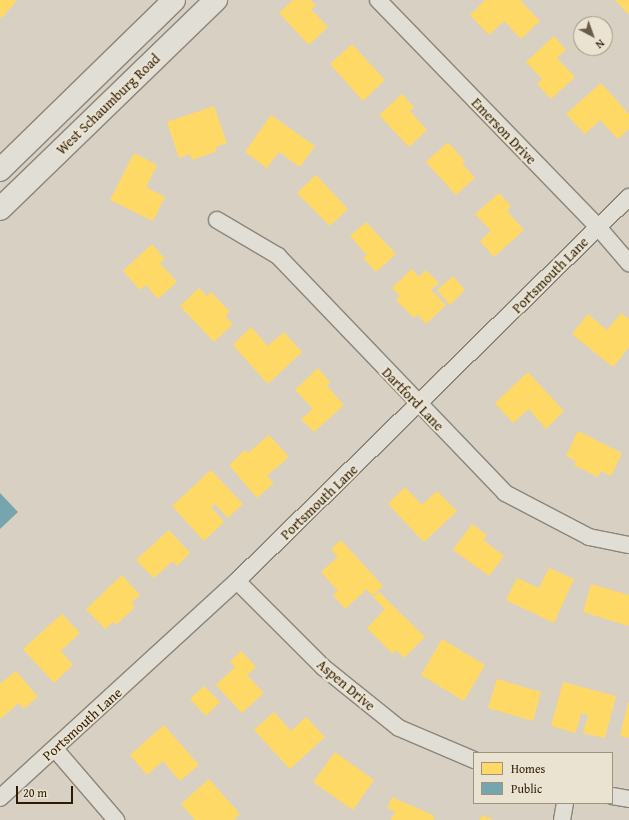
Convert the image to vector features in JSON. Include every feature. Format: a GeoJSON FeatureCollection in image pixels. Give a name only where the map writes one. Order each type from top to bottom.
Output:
{"type":"FeatureCollection","features":[{"type":"Feature","properties":{"kind":"main road","name":"West Schaumburg Road"},"geometry":{"type":"LineString","coordinates":[[0,170],[174,0]]}},
{"type":"Feature","properties":{"kind":"main road","name":"West Schaumburg Road"},"geometry":{"type":"LineString","coordinates":[[0,209],[216,0]]}},
{"type":"Feature","properties":{"kind":"street","name":"Emerson Drive"},"geometry":{"type":"LineString","coordinates":[[378,0],[598,227],[629,263]]}},
{"type":"Feature","properties":{"kind":"street","name":"Portsmouth Lane"},"geometry":{"type":"LineString","coordinates":[[0,798],[237,581],[629,197]]}},
{"type":"Feature","properties":{"kind":"street","name":"Dartford Lane"},"geometry":{"type":"LineString","coordinates":[[217,220],[278,256],[418,404],[505,493],[589,537],[629,545]]}},
{"type":"Feature","properties":{"kind":"street","name":"Aspen Drive"},"geometry":{"type":"LineString","coordinates":[[237,581],[323,667],[399,728],[473,760]]}},
{"type":"Feature","properties":{"kind":"street"},"geometry":{"type":"LineString","coordinates":[[55,749],[116,820]]}},
{"type":"Feature","properties":{"kind":"street"},"geometry":{"type":"LineString","coordinates":[[613,796],[629,799]]}},
{"type":"Feature","properties":{"kind":"street"},"geometry":{"type":"LineString","coordinates":[[562,820],[565,804]]}},
{"type":"Feature","properties":{"kind":"building: Homes"},"geometry":{"type":"Polygon","coordinates":[[[0,0],[17,0],[2,18],[0,16],[0,0]]]}},
{"type":"Feature","properties":{"kind":"building: Homes"},"geometry":{"type":"Polygon","coordinates":[[[293,0],[311,0],[316,5],[311,9],[328,27],[309,45],[279,13],[293,0]]]}},
{"type":"Feature","properties":{"kind":"building: Homes"},"geometry":{"type":"Polygon","coordinates":[[[485,0],[520,0],[540,21],[521,39],[504,21],[489,35],[470,15],[485,0]]]}},
{"type":"Feature","properties":{"kind":"building: Homes"},"geometry":{"type":"Polygon","coordinates":[[[615,0],[629,0],[629,15],[615,0]]]}},
{"type":"Feature","properties":{"kind":"building: Homes"},"geometry":{"type":"Polygon","coordinates":[[[554,36],[566,50],[557,58],[575,77],[551,99],[537,84],[542,79],[526,62],[554,36]]]}},
{"type":"Feature","properties":{"kind":"building: Homes"},"geometry":{"type":"Polygon","coordinates":[[[352,44],[385,80],[363,101],[330,64],[352,44]]]}},
{"type":"Feature","properties":{"kind":"building: Homes"},"geometry":{"type":"Polygon","coordinates":[[[601,83],[629,114],[629,129],[618,139],[600,120],[585,134],[566,114],[601,83]]]}},
{"type":"Feature","properties":{"kind":"building: Homes"},"geometry":{"type":"Polygon","coordinates":[[[402,94],[414,107],[410,111],[427,130],[409,147],[379,115],[402,94]]]}},
{"type":"Feature","properties":{"kind":"building: Homes"},"geometry":{"type":"Polygon","coordinates":[[[214,106],[227,143],[216,147],[217,151],[192,160],[190,154],[179,158],[167,122],[214,106]]]}},
{"type":"Feature","properties":{"kind":"building: Homes"},"geometry":{"type":"Polygon","coordinates":[[[271,115],[315,146],[300,167],[279,152],[267,168],[245,152],[271,115]]]}},
{"type":"Feature","properties":{"kind":"building: Homes"},"geometry":{"type":"Polygon","coordinates":[[[448,142],[465,161],[462,163],[475,178],[456,195],[426,162],[448,142]]]}},
{"type":"Feature","properties":{"kind":"building: Homes"},"geometry":{"type":"Polygon","coordinates":[[[134,153],[157,165],[146,187],[165,197],[153,221],[110,200],[134,153]]]}},
{"type":"Feature","properties":{"kind":"building: Homes"},"geometry":{"type":"Polygon","coordinates":[[[316,175],[348,209],[330,226],[297,193],[316,175]]]}},
{"type":"Feature","properties":{"kind":"building: Homes"},"geometry":{"type":"Polygon","coordinates":[[[499,193],[511,206],[507,211],[524,230],[494,257],[480,241],[491,231],[475,214],[499,193]]]}},
{"type":"Feature","properties":{"kind":"building: Homes"},"geometry":{"type":"Polygon","coordinates":[[[366,222],[396,254],[376,272],[363,258],[367,255],[350,236],[366,222]]]}},
{"type":"Feature","properties":{"kind":"building: Homes"},"geometry":{"type":"Polygon","coordinates":[[[152,244],[165,259],[160,263],[177,282],[158,299],[146,285],[140,290],[123,271],[152,244]]]}},
{"type":"Feature","properties":{"kind":"building: Homes"},"geometry":{"type":"Polygon","coordinates":[[[412,269],[419,277],[426,270],[439,283],[431,290],[446,305],[426,324],[418,315],[414,318],[396,300],[400,296],[392,288],[412,269]]]}},
{"type":"Feature","properties":{"kind":"building: Homes"},"geometry":{"type":"Polygon","coordinates":[[[453,276],[465,290],[450,305],[437,290],[453,276]]]}},
{"type":"Feature","properties":{"kind":"building: Homes"},"geometry":{"type":"Polygon","coordinates":[[[199,288],[207,296],[211,292],[230,312],[225,316],[233,324],[214,342],[180,306],[199,288]]]}},
{"type":"Feature","properties":{"kind":"building: Homes"},"geometry":{"type":"Polygon","coordinates":[[[621,313],[629,319],[629,347],[613,367],[572,334],[588,314],[607,330],[621,313]]]}},
{"type":"Feature","properties":{"kind":"building: Homes"},"geometry":{"type":"Polygon","coordinates":[[[251,327],[268,346],[284,332],[302,352],[268,384],[233,345],[251,327]]]}},
{"type":"Feature","properties":{"kind":"building: Homes"},"geometry":{"type":"Polygon","coordinates":[[[318,368],[330,382],[327,386],[344,405],[314,432],[301,419],[313,409],[295,390],[318,368]]]}},
{"type":"Feature","properties":{"kind":"building: Homes"},"geometry":{"type":"Polygon","coordinates":[[[528,372],[564,411],[546,429],[529,409],[513,423],[495,403],[528,372]]]}},
{"type":"Feature","properties":{"kind":"building: Homes"},"geometry":{"type":"Polygon","coordinates":[[[578,431],[622,453],[611,476],[601,471],[598,477],[574,465],[576,461],[566,456],[578,431]]]}},
{"type":"Feature","properties":{"kind":"building: Homes"},"geometry":{"type":"Polygon","coordinates":[[[269,435],[289,457],[267,476],[274,483],[257,498],[229,465],[245,450],[248,453],[269,435]]]}},
{"type":"Feature","properties":{"kind":"building: Homes"},"geometry":{"type":"Polygon","coordinates":[[[211,470],[243,504],[228,518],[215,504],[211,507],[224,522],[204,541],[172,506],[211,470]]]}},
{"type":"Feature","properties":{"kind":"building: Homes"},"geometry":{"type":"Polygon","coordinates":[[[405,487],[422,505],[437,491],[457,511],[424,542],[388,504],[405,487]]]}},
{"type":"Feature","properties":{"kind":"building: Homes"},"geometry":{"type":"Polygon","coordinates":[[[472,524],[487,535],[483,540],[504,556],[489,576],[453,550],[472,524]]]}},
{"type":"Feature","properties":{"kind":"building: Homes"},"geometry":{"type":"Polygon","coordinates":[[[169,530],[190,553],[177,566],[173,561],[154,578],[136,560],[169,530]]]}},
{"type":"Feature","properties":{"kind":"building: Homes"},"geometry":{"type":"Polygon","coordinates":[[[341,540],[383,586],[372,596],[367,589],[345,609],[333,595],[338,591],[321,572],[338,557],[331,549],[341,540]]]}},
{"type":"Feature","properties":{"kind":"building: Homes"},"geometry":{"type":"Polygon","coordinates":[[[549,568],[574,579],[554,623],[506,600],[517,578],[539,588],[549,568]]]}},
{"type":"Feature","properties":{"kind":"building: Homes"},"geometry":{"type":"Polygon","coordinates":[[[122,575],[140,595],[131,603],[135,607],[116,625],[113,622],[105,629],[86,609],[122,575]]]}},
{"type":"Feature","properties":{"kind":"building: Homes"},"geometry":{"type":"Polygon","coordinates":[[[591,584],[629,595],[629,626],[583,612],[591,584]]]}},
{"type":"Feature","properties":{"kind":"building: Homes"},"geometry":{"type":"Polygon","coordinates":[[[379,592],[425,637],[404,658],[396,650],[393,654],[367,628],[385,609],[373,597],[379,592]]]}},
{"type":"Feature","properties":{"kind":"building: Homes"},"geometry":{"type":"Polygon","coordinates":[[[62,614],[80,633],[61,651],[73,665],[54,683],[23,649],[62,614]]]}},
{"type":"Feature","properties":{"kind":"building: Homes"},"geometry":{"type":"Polygon","coordinates":[[[442,639],[485,665],[464,701],[421,675],[442,639]]]}},
{"type":"Feature","properties":{"kind":"building: Homes"},"geometry":{"type":"Polygon","coordinates":[[[241,651],[256,667],[247,675],[264,693],[242,713],[216,685],[235,667],[230,662],[241,651]]]}},
{"type":"Feature","properties":{"kind":"building: Homes"},"geometry":{"type":"Polygon","coordinates":[[[16,671],[38,697],[23,709],[19,703],[0,719],[0,684],[16,671]]]}},
{"type":"Feature","properties":{"kind":"building: Homes"},"geometry":{"type":"Polygon","coordinates":[[[497,679],[541,692],[533,721],[488,708],[497,679]]]}},
{"type":"Feature","properties":{"kind":"building: Homes"},"geometry":{"type":"Polygon","coordinates":[[[563,682],[616,696],[605,738],[583,733],[588,715],[581,713],[576,733],[551,726],[563,682]]]}},
{"type":"Feature","properties":{"kind":"building: Homes"},"geometry":{"type":"Polygon","coordinates":[[[204,686],[220,702],[206,716],[190,699],[204,686]]]}},
{"type":"Feature","properties":{"kind":"building: Homes"},"geometry":{"type":"Polygon","coordinates":[[[629,703],[629,738],[620,736],[629,703]]]}},
{"type":"Feature","properties":{"kind":"building: Homes"},"geometry":{"type":"Polygon","coordinates":[[[274,712],[291,731],[306,717],[325,737],[290,769],[254,730],[274,712]]]}},
{"type":"Feature","properties":{"kind":"building: Homes"},"geometry":{"type":"Polygon","coordinates":[[[164,725],[199,765],[180,781],[163,761],[147,775],[130,755],[164,725]]]}},
{"type":"Feature","properties":{"kind":"building: Homes"},"geometry":{"type":"Polygon","coordinates":[[[335,752],[374,780],[353,810],[313,782],[335,752]]]}},
{"type":"Feature","properties":{"kind":"building: Homes"},"geometry":{"type":"Polygon","coordinates":[[[209,779],[240,814],[234,820],[195,820],[181,804],[209,779]]]}},
{"type":"Feature","properties":{"kind":"building: Homes"},"geometry":{"type":"Polygon","coordinates":[[[392,797],[435,816],[433,820],[391,820],[395,811],[387,808],[392,797]]]}},
{"type":"Feature","properties":{"kind":"building: Homes"},"geometry":{"type":"Polygon","coordinates":[[[482,815],[494,820],[480,820],[482,815]]]}},
{"type":"Feature","properties":{"kind":"building: Public"},"geometry":{"type":"Polygon","coordinates":[[[0,493],[18,512],[0,529],[0,493]]]}}]}
